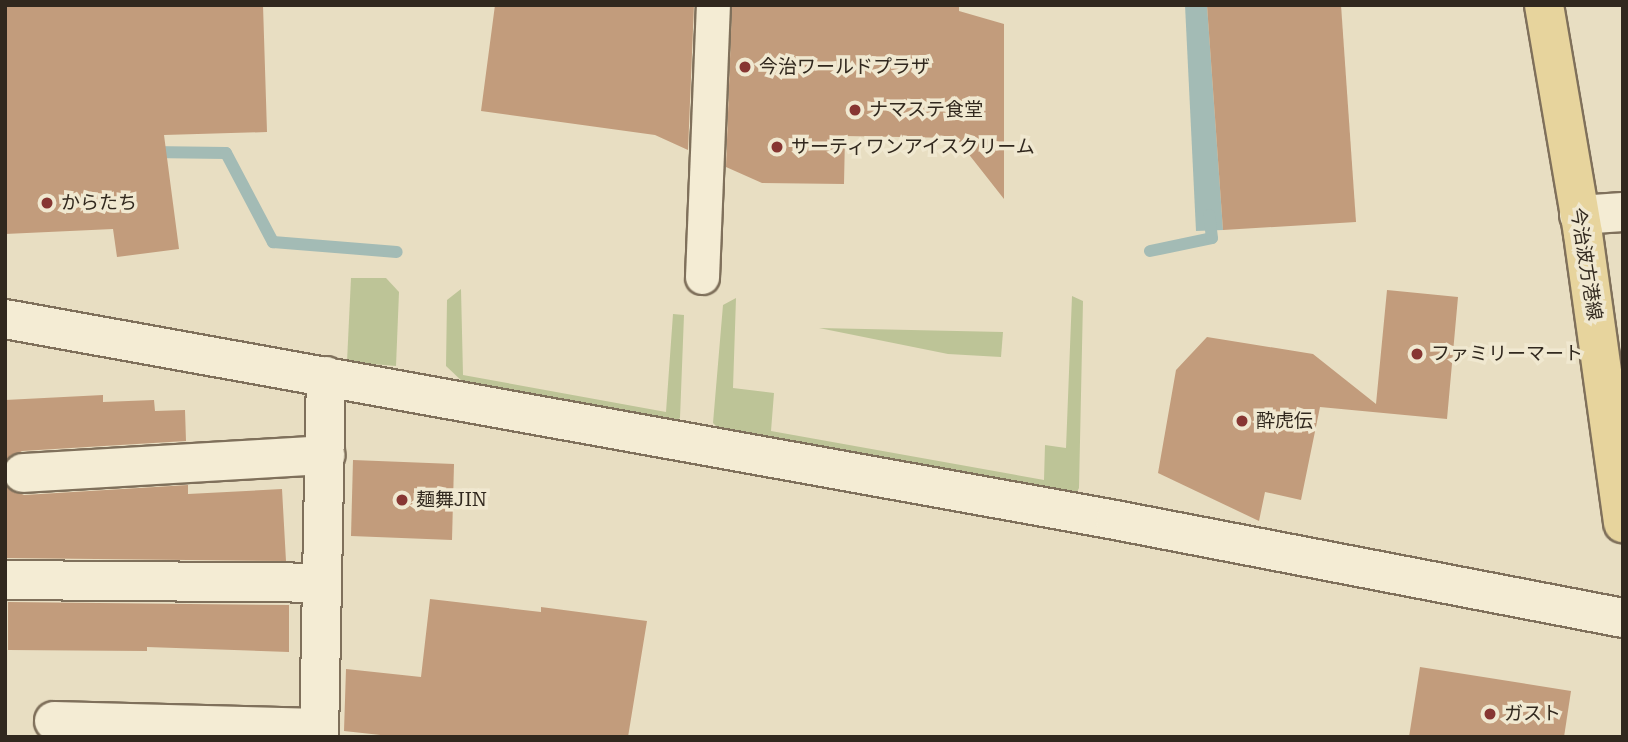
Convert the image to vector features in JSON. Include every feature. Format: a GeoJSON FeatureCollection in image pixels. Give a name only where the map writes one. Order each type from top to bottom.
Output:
{"type":"FeatureCollection","features":[{"type":"Feature","properties":{"kind":"main road","name":"今治波方港線"},"geometry":{"type":"LineString","coordinates":[[1544,5],[1579,215],[1623,523]]}},
{"type":"Feature","properties":{"kind":"street"},"geometry":{"type":"LineString","coordinates":[[702,276],[713,5]]}},
{"type":"Feature","properties":{"kind":"street"},"geometry":{"type":"LineString","coordinates":[[1579,215],[1623,212]]}},
{"type":"Feature","properties":{"kind":"street"},"geometry":{"type":"LineString","coordinates":[[5,319],[326,376],[1623,618]]}},
{"type":"Feature","properties":{"kind":"street"},"geometry":{"type":"LineString","coordinates":[[54,720],[319,732],[326,376]]}},
{"type":"Feature","properties":{"kind":"street"},"geometry":{"type":"LineString","coordinates":[[23,473],[324,455]]}},
{"type":"Feature","properties":{"kind":"street"},"geometry":{"type":"LineString","coordinates":[[5,580],[322,583]]}},
{"type":"Feature","properties":{"kind":"green space"},"geometry":{"type":"Polygon","coordinates":[[[351,278],[386,278],[399,292],[396,366],[347,362],[351,278]]]}},
{"type":"Feature","properties":{"kind":"green space"},"geometry":{"type":"Polygon","coordinates":[[[461,289],[463,375],[666,412],[673,314],[684,315],[680,418],[672,423],[464,383],[446,366],[447,300],[461,289]]]}},
{"type":"Feature","properties":{"kind":"green space"},"geometry":{"type":"Polygon","coordinates":[[[1072,296],[1083,301],[1079,488],[1073,500],[722,432],[713,423],[723,305],[736,298],[733,388],[774,393],[771,431],[1044,480],[1045,445],[1066,448],[1072,296]]]}},
{"type":"Feature","properties":{"kind":"green space"},"geometry":{"type":"Polygon","coordinates":[[[819,328],[1003,332],[1001,357],[948,354],[819,328]]]}},
{"type":"Feature","properties":{"kind":"water"},"geometry":{"type":"Polygon","coordinates":[[[1185,5],[1207,5],[1223,230],[1196,231],[1185,5]]]}},
{"type":"Feature","properties":{"kind":"building"},"geometry":{"type":"Polygon","coordinates":[[[5,5],[263,5],[267,132],[164,135],[179,249],[117,257],[113,229],[5,234],[5,5]]]}},
{"type":"Feature","properties":{"kind":"building"},"geometry":{"type":"Polygon","coordinates":[[[495,5],[694,5],[688,150],[655,135],[481,111],[495,5]]]}},
{"type":"Feature","properties":{"kind":"building"},"geometry":{"type":"Polygon","coordinates":[[[732,5],[959,5],[959,11],[1004,24],[1004,199],[956,138],[845,136],[844,184],[762,183],[726,167],[732,5]]]}},
{"type":"Feature","properties":{"kind":"building"},"geometry":{"type":"Polygon","coordinates":[[[1207,5],[1341,5],[1356,222],[1223,230],[1207,5]]]}},
{"type":"Feature","properties":{"kind":"building","name":"酔虎伝"},"geometry":{"type":"Polygon","coordinates":[[[1387,290],[1458,297],[1447,419],[1320,407],[1301,500],[1265,492],[1259,521],[1158,473],[1176,370],[1207,337],[1313,354],[1376,404],[1387,290]]]}},
{"type":"Feature","properties":{"kind":"building"},"geometry":{"type":"Polygon","coordinates":[[[103,395],[103,402],[154,400],[155,411],[185,410],[186,441],[22,451],[5,461],[5,400],[103,395]]]}},
{"type":"Feature","properties":{"kind":"building","name":"麺舞JIN"},"geometry":{"type":"Polygon","coordinates":[[[353,460],[454,464],[452,540],[351,536],[353,460]]]}},
{"type":"Feature","properties":{"kind":"building"},"geometry":{"type":"Polygon","coordinates":[[[188,485],[188,494],[282,489],[286,561],[5,558],[5,486],[24,495],[188,485]]]}},
{"type":"Feature","properties":{"kind":"building"},"geometry":{"type":"Polygon","coordinates":[[[430,599],[541,612],[541,607],[647,621],[628,737],[399,737],[344,731],[346,669],[421,677],[430,599]]]}},
{"type":"Feature","properties":{"kind":"building"},"geometry":{"type":"Polygon","coordinates":[[[8,602],[289,605],[289,652],[147,647],[147,651],[8,650],[8,602]]]}},
{"type":"Feature","properties":{"kind":"building","name":"ガスト"},"geometry":{"type":"Polygon","coordinates":[[[1420,667],[1571,691],[1564,737],[1409,737],[1420,667]]]}},
{"type":"Feature","properties":{"kind":"waterway"},"geometry":{"type":"LineString","coordinates":[[150,152],[226,153],[273,242],[397,252]]}},
{"type":"Feature","properties":{"kind":"waterway"},"geometry":{"type":"LineString","coordinates":[[1150,251],[1212,238],[1209,215]]}},
{"type":"Feature","properties":{"kind":"place","name":"今治ワールドプラザ"},"geometry":{"type":"Point","coordinates":[745,67]}},
{"type":"Feature","properties":{"kind":"place","name":"ナマステ食堂"},"geometry":{"type":"Point","coordinates":[855,110]}},
{"type":"Feature","properties":{"kind":"place","name":"サーティワンアイスクリーム"},"geometry":{"type":"Point","coordinates":[777,147]}},
{"type":"Feature","properties":{"kind":"place","name":"からたち"},"geometry":{"type":"Point","coordinates":[47,203]}},
{"type":"Feature","properties":{"kind":"place","name":"ファミリーマート"},"geometry":{"type":"Point","coordinates":[1417,354]}},
{"type":"Feature","properties":{"kind":"place","name":"酔虎伝"},"geometry":{"type":"Point","coordinates":[1242,421]}},
{"type":"Feature","properties":{"kind":"place","name":"麺舞JIN"},"geometry":{"type":"Point","coordinates":[402,500]}},
{"type":"Feature","properties":{"kind":"place","name":"ガスト"},"geometry":{"type":"Point","coordinates":[1490,714]}}]}
